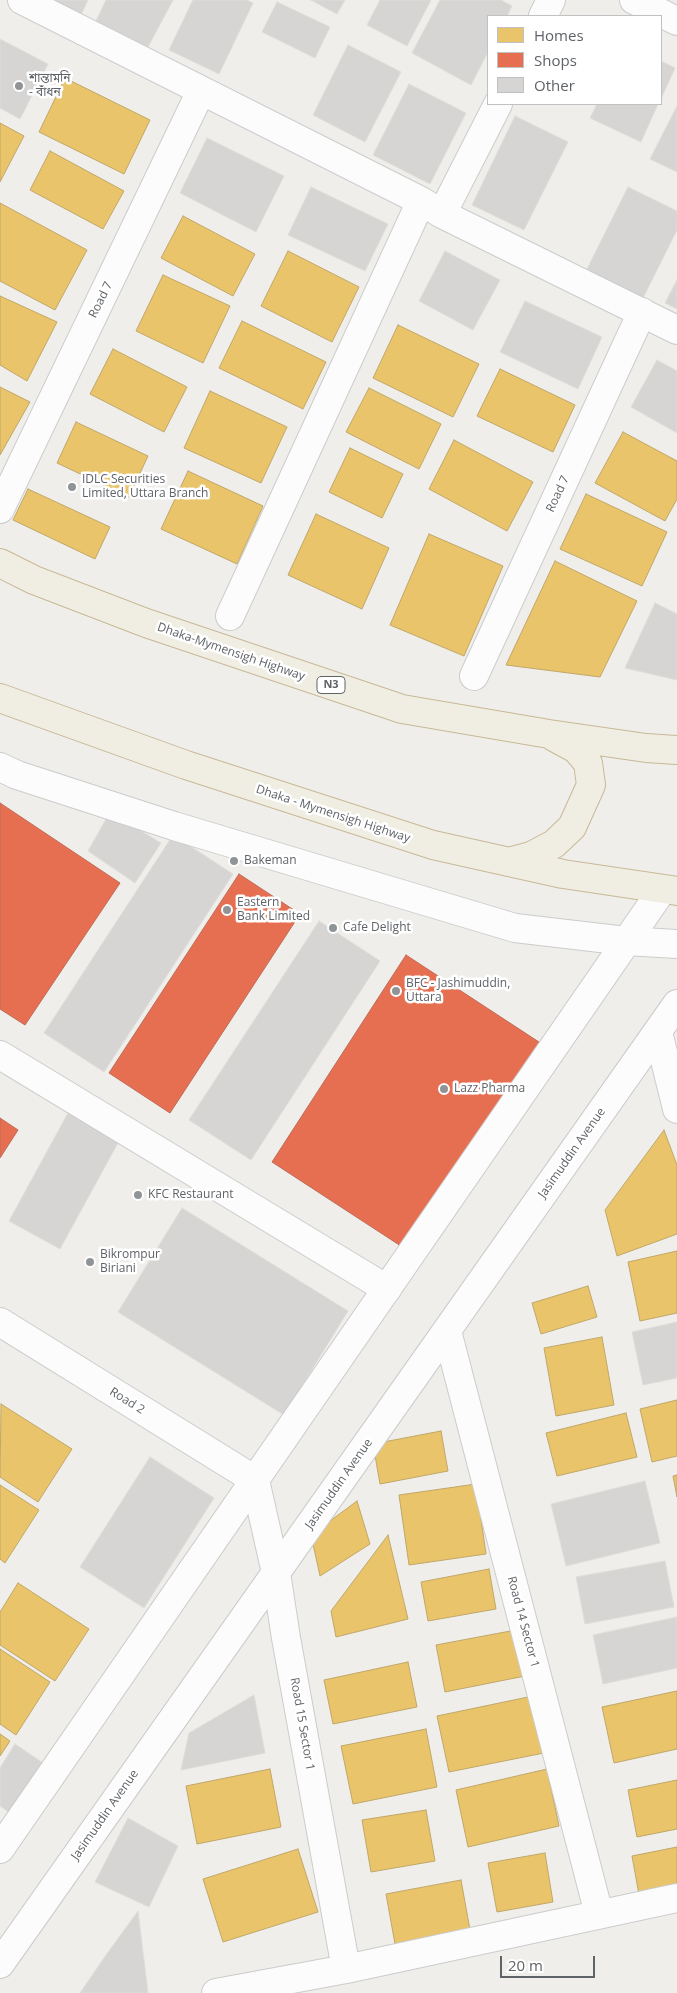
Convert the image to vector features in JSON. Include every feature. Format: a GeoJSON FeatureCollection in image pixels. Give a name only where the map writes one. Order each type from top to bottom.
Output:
{"type":"FeatureCollection","features":[{"type":"Feature","properties":{"kind":"highway","name":"Dhaka-Mymensigh Highway"},"geometry":{"type":"LineString","coordinates":[[0,563],[34,580],[146,623],[402,710],[549,734],[646,748],[677,750]]}},
{"type":"Feature","properties":{"kind":"highway","name":"Dhaka - Mymensigh Highway"},"geometry":{"type":"LineString","coordinates":[[0,698],[282,798],[433,846],[563,874],[669,891]]}},
{"type":"Feature","properties":{"kind":"highway"},"geometry":{"type":"LineString","coordinates":[[508,862],[531,856],[554,844],[572,827],[591,785],[588,763],[576,749],[549,734]]}},
{"type":"Feature","properties":{"kind":"street"},"geometry":{"type":"LineString","coordinates":[[22,0],[677,330]]}},
{"type":"Feature","properties":{"kind":"street"},"geometry":{"type":"LineString","coordinates":[[544,15],[551,0]]}},
{"type":"Feature","properties":{"kind":"street"},"geometry":{"type":"LineString","coordinates":[[634,0],[677,21]]}},
{"type":"Feature","properties":{"kind":"street","name":"Road 7"},"geometry":{"type":"LineString","coordinates":[[0,509],[201,91]]}},
{"type":"Feature","properties":{"kind":"street"},"geometry":{"type":"LineString","coordinates":[[230,616],[431,207],[497,105]]}},
{"type":"Feature","properties":{"kind":"street","name":"Road 7"},"geometry":{"type":"LineString","coordinates":[[474,676],[642,312]]}},
{"type":"Feature","properties":{"kind":"street"},"geometry":{"type":"LineString","coordinates":[[0,767],[174,826],[515,928],[626,941],[677,944]]}},
{"type":"Feature","properties":{"kind":"street"},"geometry":{"type":"LineString","coordinates":[[0,1849],[626,941],[669,891]]}},
{"type":"Feature","properties":{"kind":"street","name":"Jasimuddin Avenue"},"geometry":{"type":"LineString","coordinates":[[0,1964],[677,1004]]}},
{"type":"Feature","properties":{"kind":"street"},"geometry":{"type":"LineString","coordinates":[[658,1032],[677,1109]]}},
{"type":"Feature","properties":{"kind":"street"},"geometry":{"type":"LineString","coordinates":[[0,1055],[387,1289]]}},
{"type":"Feature","properties":{"kind":"street","name":"Road 2"},"geometry":{"type":"LineString","coordinates":[[0,1322],[255,1480]]}},
{"type":"Feature","properties":{"kind":"street","name":"Road 14 Sector 1"},"geometry":{"type":"LineString","coordinates":[[447,1331],[599,1914]]}},
{"type":"Feature","properties":{"kind":"street","name":"Road 15 Sector 1"},"geometry":{"type":"LineString","coordinates":[[255,1480],[276,1573],[346,1969]]}},
{"type":"Feature","properties":{"kind":"street"},"geometry":{"type":"LineString","coordinates":[[216,1993],[346,1969],[677,1898]]}},
{"type":"Feature","properties":{"kind":"building: Homes"},"geometry":{"type":"Polygon","coordinates":[[[65,78],[150,120],[124,174],[39,132],[65,78]]]}},
{"type":"Feature","properties":{"kind":"building: Homes"},"geometry":{"type":"Polygon","coordinates":[[[0,123],[24,136],[0,182],[0,123]]]}},
{"type":"Feature","properties":{"kind":"building: Homes"},"geometry":{"type":"Polygon","coordinates":[[[50,151],[124,191],[103,229],[30,190],[50,151]]]}},
{"type":"Feature","properties":{"kind":"building: Homes"},"geometry":{"type":"Polygon","coordinates":[[[0,203],[87,250],[55,310],[0,281],[0,203]]]}},
{"type":"Feature","properties":{"kind":"building: Homes"},"geometry":{"type":"Polygon","coordinates":[[[183,216],[255,254],[233,296],[161,258],[183,216]]]}},
{"type":"Feature","properties":{"kind":"building: Homes"},"geometry":{"type":"Polygon","coordinates":[[[288,251],[359,287],[332,342],[261,306],[288,251]]]}},
{"type":"Feature","properties":{"kind":"building: Homes"},"geometry":{"type":"Polygon","coordinates":[[[163,275],[230,306],[203,363],[136,331],[163,275]]]}},
{"type":"Feature","properties":{"kind":"building: Homes"},"geometry":{"type":"Polygon","coordinates":[[[0,296],[57,322],[27,381],[0,365],[0,296]]]}},
{"type":"Feature","properties":{"kind":"building: Homes"},"geometry":{"type":"Polygon","coordinates":[[[242,321],[326,362],[303,409],[219,368],[242,321]]]}},
{"type":"Feature","properties":{"kind":"building: Homes"},"geometry":{"type":"Polygon","coordinates":[[[398,325],[479,364],[453,417],[373,378],[398,325]]]}},
{"type":"Feature","properties":{"kind":"building: Homes"},"geometry":{"type":"Polygon","coordinates":[[[113,349],[187,387],[164,432],[90,394],[113,349]]]}},
{"type":"Feature","properties":{"kind":"building: Homes"},"geometry":{"type":"Polygon","coordinates":[[[500,369],[575,405],[553,452],[477,416],[500,369]]]}},
{"type":"Feature","properties":{"kind":"building: Homes"},"geometry":{"type":"Polygon","coordinates":[[[0,387],[30,402],[0,455],[0,387]]]}},
{"type":"Feature","properties":{"kind":"building: Homes"},"geometry":{"type":"Polygon","coordinates":[[[369,388],[441,424],[419,469],[346,432],[369,388]]]}},
{"type":"Feature","properties":{"kind":"building: Homes"},"geometry":{"type":"Polygon","coordinates":[[[210,391],[287,427],[261,483],[184,448],[210,391]]]}},
{"type":"Feature","properties":{"kind":"building: Homes"},"geometry":{"type":"Polygon","coordinates":[[[76,422],[148,456],[129,497],[57,463],[76,422]]]}},
{"type":"Feature","properties":{"kind":"building: Homes"},"geometry":{"type":"Polygon","coordinates":[[[623,432],[677,461],[677,499],[665,521],[595,483],[623,432]]]}},
{"type":"Feature","properties":{"kind":"building: Homes"},"geometry":{"type":"Polygon","coordinates":[[[454,440],[533,482],[507,531],[429,489],[454,440]]]}},
{"type":"Feature","properties":{"kind":"building: Homes"},"geometry":{"type":"Polygon","coordinates":[[[350,448],[403,474],[382,518],[329,492],[350,448]]]}},
{"type":"Feature","properties":{"kind":"building: Homes"},"geometry":{"type":"Polygon","coordinates":[[[188,471],[263,506],[237,564],[161,529],[188,471]]]}},
{"type":"Feature","properties":{"kind":"building: Homes"},"geometry":{"type":"Polygon","coordinates":[[[28,489],[110,527],[95,559],[13,520],[28,489]]]}},
{"type":"Feature","properties":{"kind":"building: Homes"},"geometry":{"type":"Polygon","coordinates":[[[586,494],[667,532],[642,586],[560,549],[586,494]]]}},
{"type":"Feature","properties":{"kind":"building: Homes"},"geometry":{"type":"Polygon","coordinates":[[[316,514],[389,548],[362,609],[288,575],[316,514]]]}},
{"type":"Feature","properties":{"kind":"building: Homes"},"geometry":{"type":"Polygon","coordinates":[[[429,534],[503,566],[464,656],[390,625],[429,534]]]}},
{"type":"Feature","properties":{"kind":"building: Homes"},"geometry":{"type":"Polygon","coordinates":[[[555,561],[637,601],[600,677],[506,665],[555,561]]]}},
{"type":"Feature","properties":{"kind":"building: Homes"},"geometry":{"type":"Polygon","coordinates":[[[664,1130],[677,1165],[677,1234],[617,1256],[605,1210],[664,1130]]]}},
{"type":"Feature","properties":{"kind":"building: Homes"},"geometry":{"type":"Polygon","coordinates":[[[677,1251],[677,1313],[640,1321],[628,1262],[677,1251]]]}},
{"type":"Feature","properties":{"kind":"building: Homes"},"geometry":{"type":"Polygon","coordinates":[[[588,1286],[597,1317],[541,1334],[532,1303],[588,1286]]]}},
{"type":"Feature","properties":{"kind":"building: Homes"},"geometry":{"type":"Polygon","coordinates":[[[602,1337],[614,1405],[556,1416],[544,1348],[602,1337]]]}},
{"type":"Feature","properties":{"kind":"building: Homes"},"geometry":{"type":"Polygon","coordinates":[[[677,1400],[677,1456],[652,1462],[640,1409],[677,1400]]]}},
{"type":"Feature","properties":{"kind":"building: Homes"},"geometry":{"type":"Polygon","coordinates":[[[1,1404],[72,1449],[38,1502],[0,1477],[1,1404]]]}},
{"type":"Feature","properties":{"kind":"building: Homes"},"geometry":{"type":"Polygon","coordinates":[[[626,1413],[637,1457],[557,1476],[546,1433],[626,1413]]]}},
{"type":"Feature","properties":{"kind":"building: Homes"},"geometry":{"type":"Polygon","coordinates":[[[441,1431],[448,1471],[380,1484],[373,1444],[441,1431]]]}},
{"type":"Feature","properties":{"kind":"building: Homes"},"geometry":{"type":"Polygon","coordinates":[[[677,1475],[677,1497],[673,1476],[677,1475]]]}},
{"type":"Feature","properties":{"kind":"building: Homes"},"geometry":{"type":"Polygon","coordinates":[[[476,1484],[486,1554],[409,1565],[399,1495],[476,1484]]]}},
{"type":"Feature","properties":{"kind":"building: Homes"},"geometry":{"type":"Polygon","coordinates":[[[0,1485],[39,1510],[5,1563],[0,1559],[0,1485]]]}},
{"type":"Feature","properties":{"kind":"building: Homes"},"geometry":{"type":"Polygon","coordinates":[[[357,1501],[370,1544],[320,1576],[311,1535],[357,1501]]]}},
{"type":"Feature","properties":{"kind":"building: Homes"},"geometry":{"type":"Polygon","coordinates":[[[388,1535],[408,1619],[336,1637],[331,1611],[388,1535]]]}},
{"type":"Feature","properties":{"kind":"building: Homes"},"geometry":{"type":"Polygon","coordinates":[[[489,1569],[496,1609],[428,1621],[421,1582],[489,1569]]]}},
{"type":"Feature","properties":{"kind":"building: Homes"},"geometry":{"type":"Polygon","coordinates":[[[18,1583],[89,1629],[55,1681],[0,1645],[0,1612],[18,1583]]]}},
{"type":"Feature","properties":{"kind":"building: Homes"},"geometry":{"type":"Polygon","coordinates":[[[521,1629],[530,1675],[445,1692],[436,1645],[521,1629]]]}},
{"type":"Feature","properties":{"kind":"building: Homes"},"geometry":{"type":"Polygon","coordinates":[[[0,1649],[50,1682],[16,1735],[0,1724],[0,1649]]]}},
{"type":"Feature","properties":{"kind":"building: Homes"},"geometry":{"type":"Polygon","coordinates":[[[408,1662],[417,1707],[333,1724],[324,1680],[408,1662]]]}},
{"type":"Feature","properties":{"kind":"building: Homes"},"geometry":{"type":"Polygon","coordinates":[[[677,1691],[677,1749],[614,1763],[602,1707],[677,1691]]]}},
{"type":"Feature","properties":{"kind":"building: Homes"},"geometry":{"type":"Polygon","coordinates":[[[533,1696],[544,1753],[449,1772],[437,1716],[533,1696]]]}},
{"type":"Feature","properties":{"kind":"building: Homes"},"geometry":{"type":"Polygon","coordinates":[[[426,1729],[437,1787],[353,1804],[341,1746],[426,1729]]]}},
{"type":"Feature","properties":{"kind":"building: Homes"},"geometry":{"type":"Polygon","coordinates":[[[0,1734],[10,1741],[0,1756],[0,1734]]]}},
{"type":"Feature","properties":{"kind":"building: Homes"},"geometry":{"type":"Polygon","coordinates":[[[270,1769],[281,1827],[197,1844],[186,1786],[270,1769]]]}},
{"type":"Feature","properties":{"kind":"building: Homes"},"geometry":{"type":"Polygon","coordinates":[[[547,1769],[559,1826],[468,1847],[456,1790],[547,1769]]]}},
{"type":"Feature","properties":{"kind":"building: Homes"},"geometry":{"type":"Polygon","coordinates":[[[677,1780],[677,1829],[637,1837],[628,1790],[677,1780]]]}},
{"type":"Feature","properties":{"kind":"building: Homes"},"geometry":{"type":"Polygon","coordinates":[[[426,1810],[435,1861],[371,1872],[362,1820],[426,1810]]]}},
{"type":"Feature","properties":{"kind":"building: Homes"},"geometry":{"type":"Polygon","coordinates":[[[677,1847],[677,1893],[640,1900],[632,1856],[677,1847]]]}},
{"type":"Feature","properties":{"kind":"building: Homes"},"geometry":{"type":"Polygon","coordinates":[[[298,1849],[318,1912],[223,1942],[203,1879],[298,1849]]]}},
{"type":"Feature","properties":{"kind":"building: Homes"},"geometry":{"type":"Polygon","coordinates":[[[545,1853],[553,1902],[497,1912],[488,1863],[545,1853]]]}},
{"type":"Feature","properties":{"kind":"building: Homes"},"geometry":{"type":"Polygon","coordinates":[[[461,1880],[470,1930],[395,1944],[386,1894],[461,1880]]]}},
{"type":"Feature","properties":{"kind":"building: Shops"},"geometry":{"type":"Polygon","coordinates":[[[0,803],[120,883],[25,1025],[0,1009],[0,803]]]}},
{"type":"Feature","properties":{"kind":"building: Shops"},"geometry":{"type":"Polygon","coordinates":[[[239,874],[300,914],[170,1113],[109,1073],[239,874]]]}},
{"type":"Feature","properties":{"kind":"building: Shops"},"geometry":{"type":"Polygon","coordinates":[[[406,955],[542,1044],[407,1250],[272,1162],[406,955]]]}},
{"type":"Feature","properties":{"kind":"building: Shops"},"geometry":{"type":"Polygon","coordinates":[[[0,1118],[18,1130],[0,1158],[0,1118]]]}},
{"type":"Feature","properties":{"kind":"building: Other"},"geometry":{"type":"Polygon","coordinates":[[[49,0],[88,0],[81,15],[49,0]]]}},
{"type":"Feature","properties":{"kind":"building: Other"},"geometry":{"type":"Polygon","coordinates":[[[106,0],[173,0],[148,47],[96,21],[106,0]]]}},
{"type":"Feature","properties":{"kind":"building: Other"},"geometry":{"type":"Polygon","coordinates":[[[193,0],[247,0],[253,3],[219,74],[169,50],[193,0]]]}},
{"type":"Feature","properties":{"kind":"building: Other"},"geometry":{"type":"Polygon","coordinates":[[[311,0],[345,0],[337,14],[311,0]]]}},
{"type":"Feature","properties":{"kind":"building: Other"},"geometry":{"type":"Polygon","coordinates":[[[380,0],[431,0],[407,46],[367,25],[380,0]]]}},
{"type":"Feature","properties":{"kind":"building: Other"},"geometry":{"type":"Polygon","coordinates":[[[440,0],[501,0],[512,6],[508,15],[487,15],[487,54],[471,85],[412,53],[440,0]]]}},
{"type":"Feature","properties":{"kind":"building: Other"},"geometry":{"type":"Polygon","coordinates":[[[277,2],[330,27],[315,58],[262,32],[277,2]]]}},
{"type":"Feature","properties":{"kind":"building: Other","name":"শান্তামনি - বাঁধন"},"geometry":{"type":"Polygon","coordinates":[[[0,39],[48,64],[20,119],[0,108],[0,39]]]}},
{"type":"Feature","properties":{"kind":"building: Other"},"geometry":{"type":"Polygon","coordinates":[[[348,45],[401,72],[365,142],[313,115],[348,45]]]}},
{"type":"Feature","properties":{"kind":"building: Other"},"geometry":{"type":"Polygon","coordinates":[[[662,62],[675,68],[662,97],[662,62]]]}},
{"type":"Feature","properties":{"kind":"building: Other"},"geometry":{"type":"Polygon","coordinates":[[[409,84],[466,113],[430,184],[373,155],[409,84]]]}},
{"type":"Feature","properties":{"kind":"building: Other"},"geometry":{"type":"Polygon","coordinates":[[[596,105],[658,105],[641,142],[590,118],[596,105]]]}},
{"type":"Feature","properties":{"kind":"building: Other"},"geometry":{"type":"Polygon","coordinates":[[[677,106],[677,172],[650,159],[677,106]]]}},
{"type":"Feature","properties":{"kind":"building: Other"},"geometry":{"type":"Polygon","coordinates":[[[515,116],[568,142],[524,230],[472,205],[515,116]]]}},
{"type":"Feature","properties":{"kind":"building: Other"},"geometry":{"type":"Polygon","coordinates":[[[207,138],[284,176],[256,232],[180,193],[207,138]]]}},
{"type":"Feature","properties":{"kind":"building: Other"},"geometry":{"type":"Polygon","coordinates":[[[311,187],[388,224],[365,271],[288,235],[311,187]]]}},
{"type":"Feature","properties":{"kind":"building: Other"},"geometry":{"type":"Polygon","coordinates":[[[628,187],[677,211],[677,230],[643,298],[587,269],[628,187]]]}},
{"type":"Feature","properties":{"kind":"building: Other"},"geometry":{"type":"Polygon","coordinates":[[[445,251],[500,280],[473,330],[419,301],[445,251]]]}},
{"type":"Feature","properties":{"kind":"building: Other"},"geometry":{"type":"Polygon","coordinates":[[[677,280],[677,309],[665,303],[677,280]]]}},
{"type":"Feature","properties":{"kind":"building: Other"},"geometry":{"type":"Polygon","coordinates":[[[525,301],[602,337],[578,389],[500,352],[525,301]]]}},
{"type":"Feature","properties":{"kind":"building: Other"},"geometry":{"type":"Polygon","coordinates":[[[657,360],[677,371],[677,433],[631,407],[657,360]]]}},
{"type":"Feature","properties":{"kind":"building: Other"},"geometry":{"type":"Polygon","coordinates":[[[655,603],[677,614],[677,680],[625,668],[655,603]]]}},
{"type":"Feature","properties":{"kind":"building: Other"},"geometry":{"type":"Polygon","coordinates":[[[110,812],[161,843],[135,883],[88,851],[110,812]]]}},
{"type":"Feature","properties":{"kind":"building: Other"},"geometry":{"type":"Polygon","coordinates":[[[173,835],[233,874],[104,1072],[44,1033],[173,835]]]}},
{"type":"Feature","properties":{"kind":"building: Other"},"geometry":{"type":"Polygon","coordinates":[[[319,921],[380,961],[251,1160],[189,1120],[319,921]]]}},
{"type":"Feature","properties":{"kind":"building: Other"},"geometry":{"type":"Polygon","coordinates":[[[68,1113],[119,1141],[60,1249],[9,1221],[68,1113]]]}},
{"type":"Feature","properties":{"kind":"building: Other"},"geometry":{"type":"Polygon","coordinates":[[[182,1208],[348,1311],[284,1415],[118,1312],[182,1208]]]}},
{"type":"Feature","properties":{"kind":"building: Other"},"geometry":{"type":"Polygon","coordinates":[[[677,1322],[677,1378],[643,1385],[632,1332],[677,1322]]]}},
{"type":"Feature","properties":{"kind":"building: Other"},"geometry":{"type":"Polygon","coordinates":[[[150,1457],[214,1498],[144,1608],[80,1567],[150,1457]]]}},
{"type":"Feature","properties":{"kind":"building: Other"},"geometry":{"type":"Polygon","coordinates":[[[645,1481],[660,1543],[566,1566],[551,1504],[645,1481]]]}},
{"type":"Feature","properties":{"kind":"building: Other"},"geometry":{"type":"Polygon","coordinates":[[[665,1561],[674,1607],[585,1624],[576,1577],[665,1561]]]}},
{"type":"Feature","properties":{"kind":"building: Other"},"geometry":{"type":"Polygon","coordinates":[[[677,1617],[677,1668],[603,1684],[593,1635],[677,1617]]]}},
{"type":"Feature","properties":{"kind":"building: Other"},"geometry":{"type":"Polygon","coordinates":[[[254,1695],[265,1753],[181,1770],[189,1733],[254,1695]]]}},
{"type":"Feature","properties":{"kind":"building: Other"},"geometry":{"type":"Polygon","coordinates":[[[15,1744],[43,1763],[10,1813],[0,1806],[0,1768],[15,1744]]]}},
{"type":"Feature","properties":{"kind":"building: Other"},"geometry":{"type":"Polygon","coordinates":[[[128,1818],[178,1846],[149,1907],[95,1882],[128,1818]]]}},
{"type":"Feature","properties":{"kind":"building: Other"},"geometry":{"type":"Polygon","coordinates":[[[138,1911],[148,1993],[80,1993],[106,1955],[138,1911]]]}},
{"type":"Feature","properties":{"kind":"place","name":"শান্তামনি - বাঁধন"},"geometry":{"type":"Point","coordinates":[19,86]}},
{"type":"Feature","properties":{"kind":"place","name":"IDLC Securities Limited, Uttara Branch"},"geometry":{"type":"Point","coordinates":[72,487]}},
{"type":"Feature","properties":{"kind":"place","name":"Bakeman"},"geometry":{"type":"Point","coordinates":[234,861]}},
{"type":"Feature","properties":{"kind":"place","name":"Eastern Bank Limited"},"geometry":{"type":"Point","coordinates":[227,910]}},
{"type":"Feature","properties":{"kind":"place","name":"Cafe Delight"},"geometry":{"type":"Point","coordinates":[333,928]}},
{"type":"Feature","properties":{"kind":"place","name":"BFC - Jashimuddin, Uttara"},"geometry":{"type":"Point","coordinates":[396,991]}},
{"type":"Feature","properties":{"kind":"place","name":"Lazz Pharma"},"geometry":{"type":"Point","coordinates":[444,1089]}},
{"type":"Feature","properties":{"kind":"place","name":"KFC Restaurant"},"geometry":{"type":"Point","coordinates":[138,1195]}},
{"type":"Feature","properties":{"kind":"place","name":"Bikrompur Biriani"},"geometry":{"type":"Point","coordinates":[90,1262]}}]}
